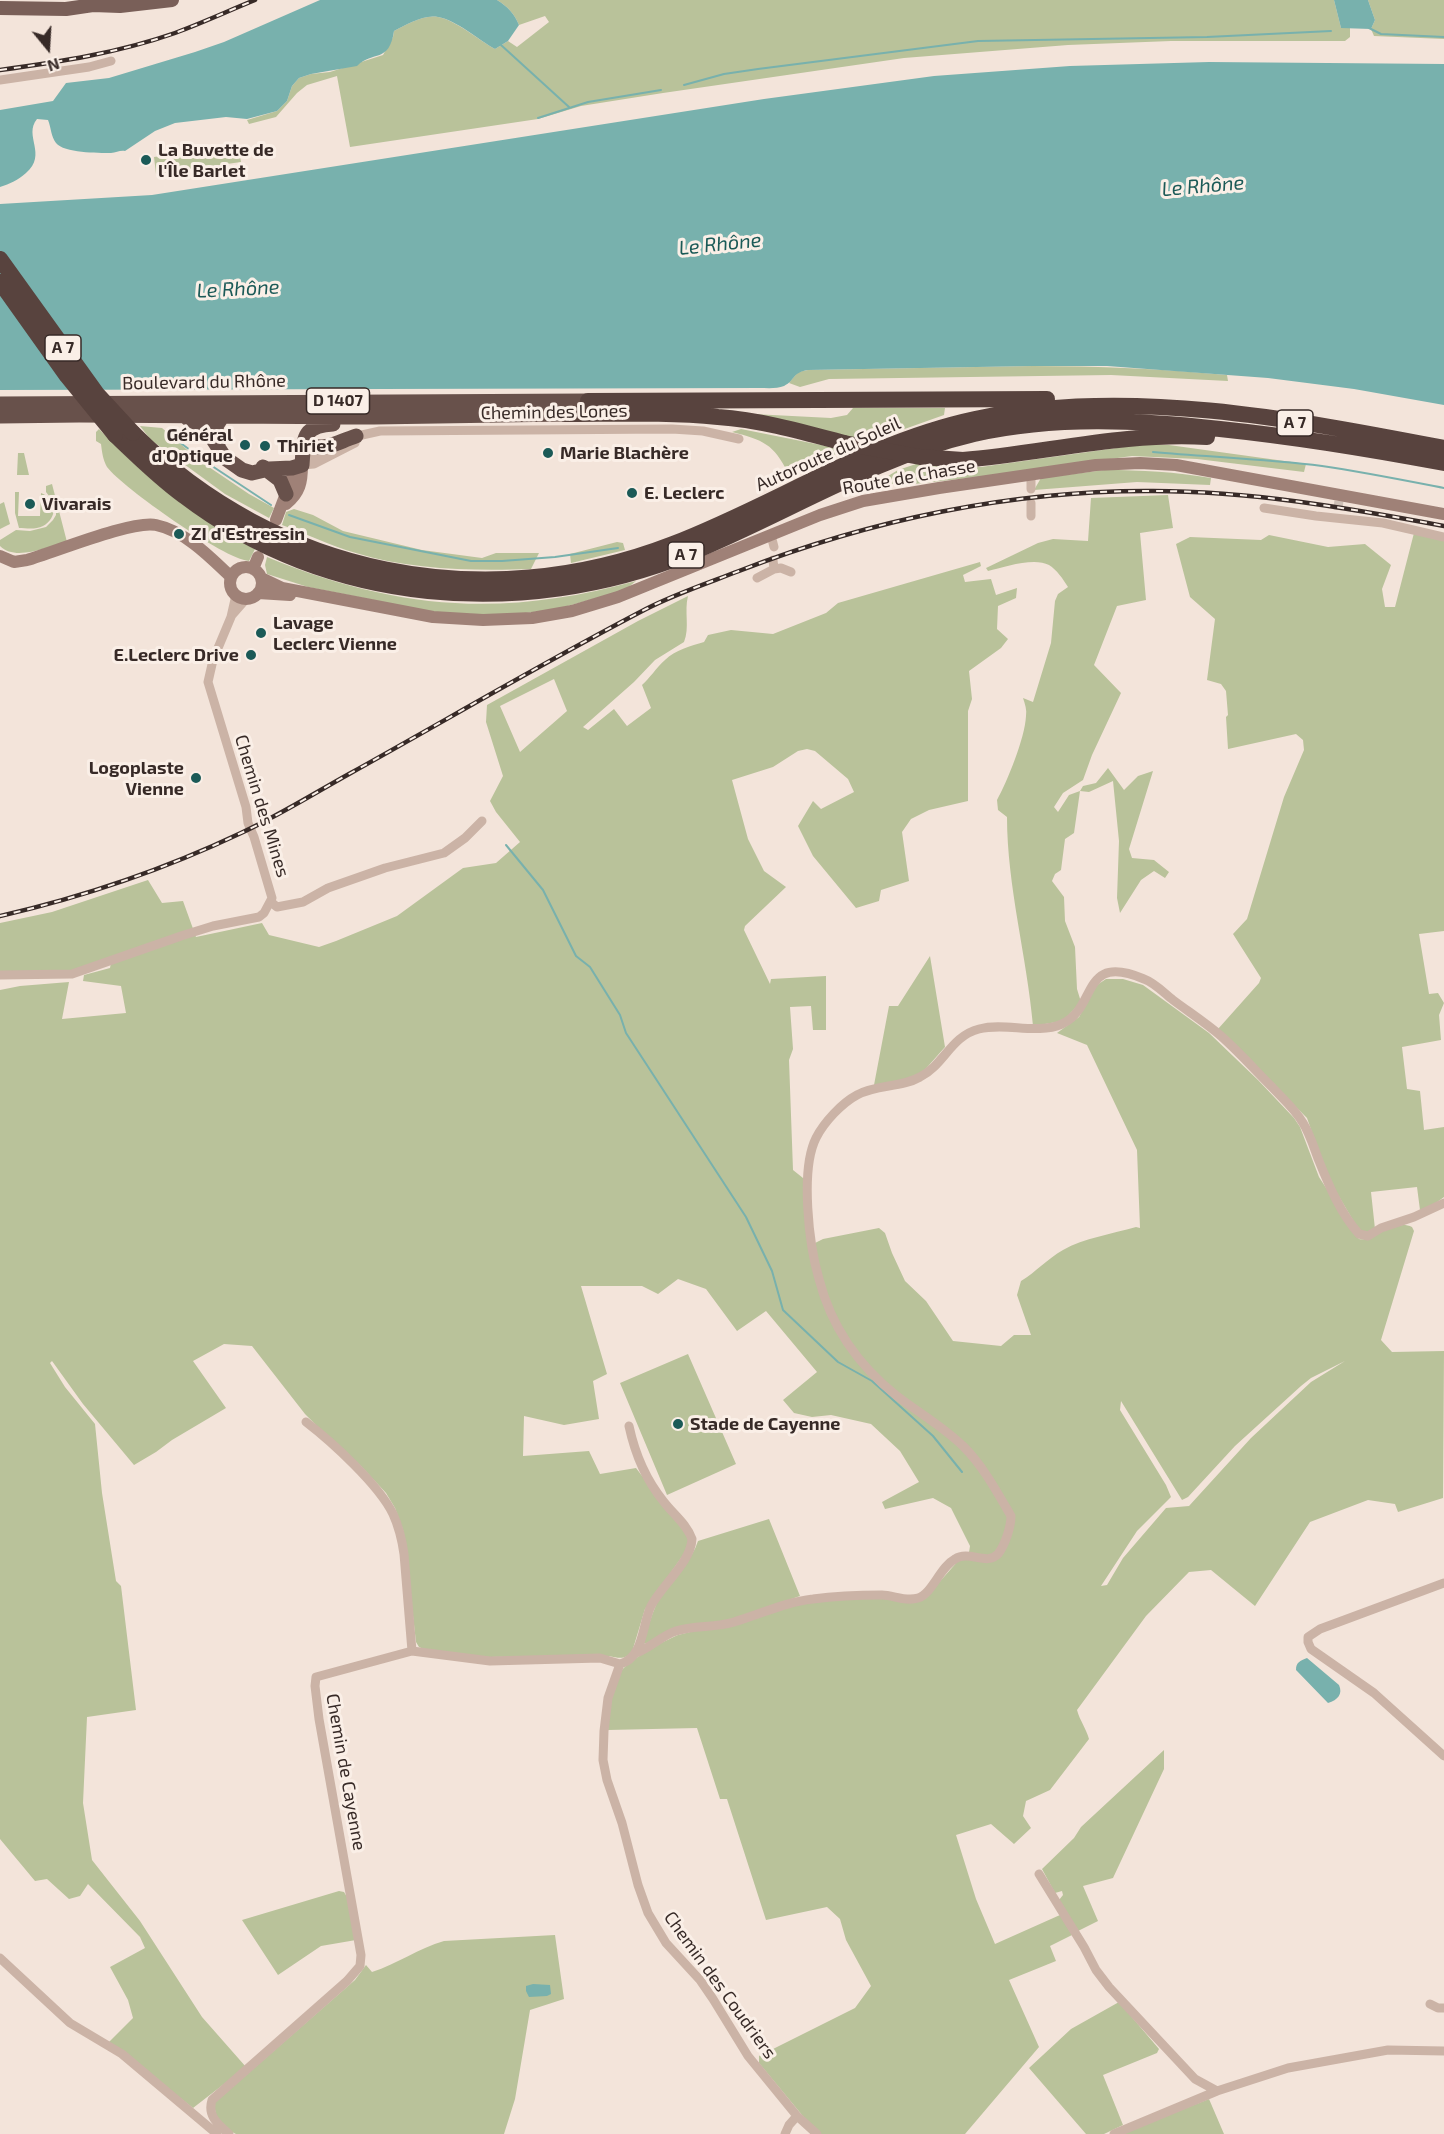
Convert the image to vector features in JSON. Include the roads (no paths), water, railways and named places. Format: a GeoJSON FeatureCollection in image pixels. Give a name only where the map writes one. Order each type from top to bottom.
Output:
{"type":"FeatureCollection","features":[{"type":"Feature","properties":{"kind":"highway","name":"Autoroute du Soleil"},"geometry":{"type":"LineString","coordinates":[[0,259],[97,394],[133,433],[193,486],[252,523],[288,539],[329,555],[394,572],[461,580],[498,580],[570,573],[642,556],[722,523],[836,468],[899,441],[977,419],[1011,413],[1064,407],[1144,407],[1256,417],[1389,437],[1444,448]]}},
{"type":"Feature","properties":{"kind":"highway","name":"Autoroute du Soleil"},"geometry":{"type":"LineString","coordinates":[[0,282],[66,376],[116,435],[183,496],[246,535],[285,554],[332,572],[392,587],[441,593],[494,595],[572,587],[649,568],[724,538],[886,462],[975,434],[1048,423],[1091,421],[1182,424],[1319,441],[1444,464]]}},
{"type":"Feature","properties":{"kind":"highway"},"geometry":{"type":"LineString","coordinates":[[588,401],[1049,399],[1064,407]]}},
{"type":"Feature","properties":{"kind":"highway"},"geometry":{"type":"LineString","coordinates":[[218,444],[216,426],[220,417],[226,411],[237,409],[380,409],[465,401]]}},
{"type":"Feature","properties":{"kind":"highway","name":"Boulevard du Rhône"},"geometry":{"type":"LineString","coordinates":[[0,404],[588,401]]}},
{"type":"Feature","properties":{"kind":"highway"},"geometry":{"type":"LineString","coordinates":[[88,404],[153,408],[208,407],[220,417],[228,447],[232,453],[246,463],[269,469],[280,480],[284,501]]}},
{"type":"Feature","properties":{"kind":"highway","name":"Boulevard du Rhône"},"geometry":{"type":"LineString","coordinates":[[0,416],[374,417],[565,414]]}},
{"type":"Feature","properties":{"kind":"highway"},"geometry":{"type":"LineString","coordinates":[[565,414],[667,414],[718,417],[786,428],[844,443],[920,457],[963,460],[1115,440],[1171,436],[1224,438],[1250,432]]}},
{"type":"Feature","properties":{"kind":"highway"},"geometry":{"type":"LineString","coordinates":[[182,416],[205,427],[230,463],[252,473],[302,465],[306,435],[318,425],[361,422],[374,417]]}},
{"type":"Feature","properties":{"kind":"highway"},"geometry":{"type":"LineString","coordinates":[[304,444],[319,449],[362,434]]}},
{"type":"Feature","properties":{"kind":"main road"},"geometry":{"type":"LineString","coordinates":[[0,8],[39,4],[66,9],[172,0]]}},
{"type":"Feature","properties":{"kind":"main road","name":"Route de Chasse"},"geometry":{"type":"LineString","coordinates":[[195,545],[282,588],[433,617],[483,620],[532,618],[572,611],[618,597],[772,541],[820,515],[863,501],[1096,465],[1140,463],[1176,465],[1338,506],[1444,514]]}},
{"type":"Feature","properties":{"kind":"main road"},"geometry":{"type":"LineString","coordinates":[[276,520],[284,501],[292,499],[302,481],[302,465]]}},
{"type":"Feature","properties":{"kind":"main road"},"geometry":{"type":"LineString","coordinates":[[2,560],[14,562],[27,560],[126,528],[147,524],[171,531],[195,545],[231,577]]}},
{"type":"Feature","properties":{"kind":"main road"},"geometry":{"type":"LineString","coordinates":[[251,572],[258,556]]}},
{"type":"Feature","properties":{"kind":"main road"},"geometry":{"type":"LineString","coordinates":[[231,577],[251,572]]}},
{"type":"Feature","properties":{"kind":"main road"},"geometry":{"type":"LineString","coordinates":[[231,577],[230,586],[246,596],[261,587],[251,572]]}},
{"type":"Feature","properties":{"kind":"main road","name":"Route de Chasse"},"geometry":{"type":"LineString","coordinates":[[246,596],[324,597]]}},
{"type":"Feature","properties":{"kind":"street"},"geometry":{"type":"LineString","coordinates":[[0,80],[89,67],[111,61]]}},
{"type":"Feature","properties":{"kind":"street","name":"Chemin des Lones"},"geometry":{"type":"LineString","coordinates":[[362,434],[672,429],[703,431],[739,439]]}},
{"type":"Feature","properties":{"kind":"street"},"geometry":{"type":"LineString","coordinates":[[302,465],[314,464],[362,440],[362,434]]}},
{"type":"Feature","properties":{"kind":"street"},"geometry":{"type":"LineString","coordinates":[[1030,475],[1031,489]]}},
{"type":"Feature","properties":{"kind":"street"},"geometry":{"type":"LineString","coordinates":[[1030,516],[1031,503]]}},
{"type":"Feature","properties":{"kind":"street"},"geometry":{"type":"LineString","coordinates":[[1264,508],[1338,506],[1383,523],[1444,537]]}},
{"type":"Feature","properties":{"kind":"street"},"geometry":{"type":"LineString","coordinates":[[757,578],[773,564],[791,572]]}},
{"type":"Feature","properties":{"kind":"street","name":"Chemin des Mines"},"geometry":{"type":"LineString","coordinates":[[0,975],[72,974],[213,926],[259,917],[271,902],[272,892],[248,823],[246,807],[208,682],[213,660],[231,617],[246,596]]}},
{"type":"Feature","properties":{"kind":"street"},"geometry":{"type":"LineString","coordinates":[[271,902],[277,907],[297,903],[328,888],[359,877],[444,853],[457,845],[482,821]]}},
{"type":"Feature","properties":{"kind":"street"},"geometry":{"type":"LineString","coordinates":[[636,1653],[677,1631],[734,1622],[798,1601],[871,1595],[916,1599],[925,1594],[955,1558],[971,1555],[981,1559],[999,1553],[1011,1524],[1011,1516],[975,1461],[951,1435],[896,1395],[871,1372],[843,1337],[818,1278],[809,1212],[808,1170],[814,1145],[820,1131],[835,1114],[850,1100],[867,1090],[903,1084],[925,1074],[951,1045],[968,1033],[981,1028],[993,1027],[1049,1028],[1074,1016],[1091,985],[1103,975],[1118,972],[1144,979],[1219,1034],[1295,1111],[1307,1130],[1332,1192],[1359,1234],[1368,1236],[1381,1228],[1414,1217],[1444,1203]]}},
{"type":"Feature","properties":{"kind":"street"},"geometry":{"type":"LineString","coordinates":[[306,1422],[326,1437],[368,1480],[392,1512],[402,1539],[412,1651]]}},
{"type":"Feature","properties":{"kind":"street"},"geometry":{"type":"LineString","coordinates":[[620,1664],[631,1659],[636,1653],[649,1610],[663,1586],[689,1552],[692,1539],[685,1525],[661,1498],[649,1480],[635,1451],[629,1426]]}},
{"type":"Feature","properties":{"kind":"street"},"geometry":{"type":"LineString","coordinates":[[1444,1583],[1320,1629],[1308,1636],[1311,1649],[1374,1693],[1444,1756]]}},
{"type":"Feature","properties":{"kind":"street","name":"Chemin de Cayenne"},"geometry":{"type":"LineString","coordinates":[[229,2134],[213,2118],[209,2108],[212,2100],[347,1981],[360,1966],[361,1955],[319,1719],[316,1677],[412,1651],[490,1661],[600,1658],[620,1664]]}},
{"type":"Feature","properties":{"kind":"street","name":"Chemin des Coudriers"},"geometry":{"type":"LineString","coordinates":[[620,1664],[608,1698],[603,1760],[646,1907],[666,1943],[700,1980],[748,2056],[797,2116],[817,2134]]}},
{"type":"Feature","properties":{"kind":"street"},"geometry":{"type":"LineString","coordinates":[[1039,1874],[1096,1970],[1109,1987],[1195,2079],[1217,2091]]}},
{"type":"Feature","properties":{"kind":"street"},"geometry":{"type":"LineString","coordinates":[[0,1958],[70,2023],[122,2054],[217,2134]]}},
{"type":"Feature","properties":{"kind":"street"},"geometry":{"type":"LineString","coordinates":[[1430,2004],[1444,2008]]}},
{"type":"Feature","properties":{"kind":"street"},"geometry":{"type":"LineString","coordinates":[[1113,2134],[1217,2091],[1288,2068],[1388,2050],[1444,2051]]}},
{"type":"Feature","properties":{"kind":"street"},"geometry":{"type":"LineString","coordinates":[[785,2134],[797,2116]]}},
{"type":"Feature","properties":{"kind":"water"},"geometry":{"type":"Polygon","coordinates":[[[320,0],[497,0],[510,11],[519,25],[508,41],[495,49],[445,19],[433,16],[421,19],[394,31],[388,48],[380,55],[369,58],[357,66],[299,78],[292,86],[287,101],[277,111],[247,119],[226,117],[175,123],[155,131],[125,151],[98,153],[66,149],[54,141],[48,120],[37,119],[32,132],[35,159],[32,166],[20,178],[0,187],[0,110],[53,101],[66,83],[109,78],[195,52],[224,42],[320,0]]]}},
{"type":"Feature","properties":{"kind":"water"},"geometry":{"type":"Polygon","coordinates":[[[1334,0],[1368,0],[1375,20],[1371,29],[1341,28],[1334,0]]]}},
{"type":"Feature","properties":{"kind":"water","name":"Le Rhône"},"geometry":{"type":"Polygon","coordinates":[[[1209,62],[1444,64],[1444,405],[1354,389],[1268,378],[1107,366],[808,370],[799,373],[784,386],[778,388],[0,390],[0,204],[152,195],[764,99],[934,76],[1070,66],[1209,62]]]}},
{"type":"Feature","properties":{"kind":"water"},"geometry":{"type":"Polygon","coordinates":[[[1307,1658],[1339,1685],[1340,1694],[1334,1700],[1328,1703],[1296,1670],[1299,1662],[1307,1658]]]}},
{"type":"Feature","properties":{"kind":"water"},"geometry":{"type":"Polygon","coordinates":[[[550,1985],[551,1994],[529,1997],[526,1986],[550,1985]]]}},
{"type":"Feature","properties":{"kind":"waterway"},"geometry":{"type":"LineString","coordinates":[[1369,28],[1381,34],[1444,37]]}},
{"type":"Feature","properties":{"kind":"waterway"},"geometry":{"type":"LineString","coordinates":[[684,85],[724,74],[978,41],[1207,37],[1331,31]]}},
{"type":"Feature","properties":{"kind":"waterway"},"geometry":{"type":"LineString","coordinates":[[501,45],[569,107]]}},
{"type":"Feature","properties":{"kind":"waterway"},"geometry":{"type":"LineString","coordinates":[[538,118],[588,102],[661,90]]}},
{"type":"Feature","properties":{"kind":"waterway"},"geometry":{"type":"LineString","coordinates":[[167,433],[271,505]]}},
{"type":"Feature","properties":{"kind":"waterway"},"geometry":{"type":"LineString","coordinates":[[1153,452],[1322,466],[1444,488]]}},
{"type":"Feature","properties":{"kind":"waterway"},"geometry":{"type":"LineString","coordinates":[[289,515],[350,537],[471,561],[555,557],[618,548]]}},
{"type":"Feature","properties":{"kind":"waterway"},"geometry":{"type":"LineString","coordinates":[[506,845],[543,890],[576,956],[590,967],[620,1015],[626,1033],[746,1217],[772,1271],[783,1310],[838,1362],[872,1381],[933,1436],[962,1472]]}},
{"type":"Feature","properties":{"kind":"tunnel"},"geometry":{"type":"LineString","coordinates":[[1338,510],[1339,500]]}},
{"type":"Feature","properties":{"kind":"railway"},"geometry":{"type":"LineString","coordinates":[[0,70],[66,60],[154,40],[255,0]]}},
{"type":"Feature","properties":{"kind":"railway"},"geometry":{"type":"LineString","coordinates":[[0,916],[122,881],[212,846],[282,812],[646,609],[789,553],[890,523],[995,502],[1100,492],[1153,491],[1263,497],[1444,526]]}},
{"type":"Feature","properties":{"kind":"place","name":"La Buvette de l'Île Barlet"},"geometry":{"type":"Point","coordinates":[146,160]}},
{"type":"Feature","properties":{"kind":"place","name":"Général d'Optique"},"geometry":{"type":"Point","coordinates":[245,445]}},
{"type":"Feature","properties":{"kind":"place","name":"Thiriet"},"geometry":{"type":"Point","coordinates":[265,446]}},
{"type":"Feature","properties":{"kind":"place","name":"Marie Blachère"},"geometry":{"type":"Point","coordinates":[548,453]}},
{"type":"Feature","properties":{"kind":"place","name":"E. Leclerc"},"geometry":{"type":"Point","coordinates":[632,493]}},
{"type":"Feature","properties":{"kind":"place","name":"Vivarais"},"geometry":{"type":"Point","coordinates":[30,504]}},
{"type":"Feature","properties":{"kind":"place","name":"ZI d'Estressin"},"geometry":{"type":"Point","coordinates":[179,534]}},
{"type":"Feature","properties":{"kind":"place","name":"Lavage Leclerc Vienne"},"geometry":{"type":"Point","coordinates":[261,633]}},
{"type":"Feature","properties":{"kind":"place","name":"E.Leclerc Drive"},"geometry":{"type":"Point","coordinates":[251,655]}},
{"type":"Feature","properties":{"kind":"place","name":"Logoplaste Vienne"},"geometry":{"type":"Point","coordinates":[196,778]}},
{"type":"Feature","properties":{"kind":"place","name":"Stade de Cayenne"},"geometry":{"type":"Point","coordinates":[678,1424]}}]}
